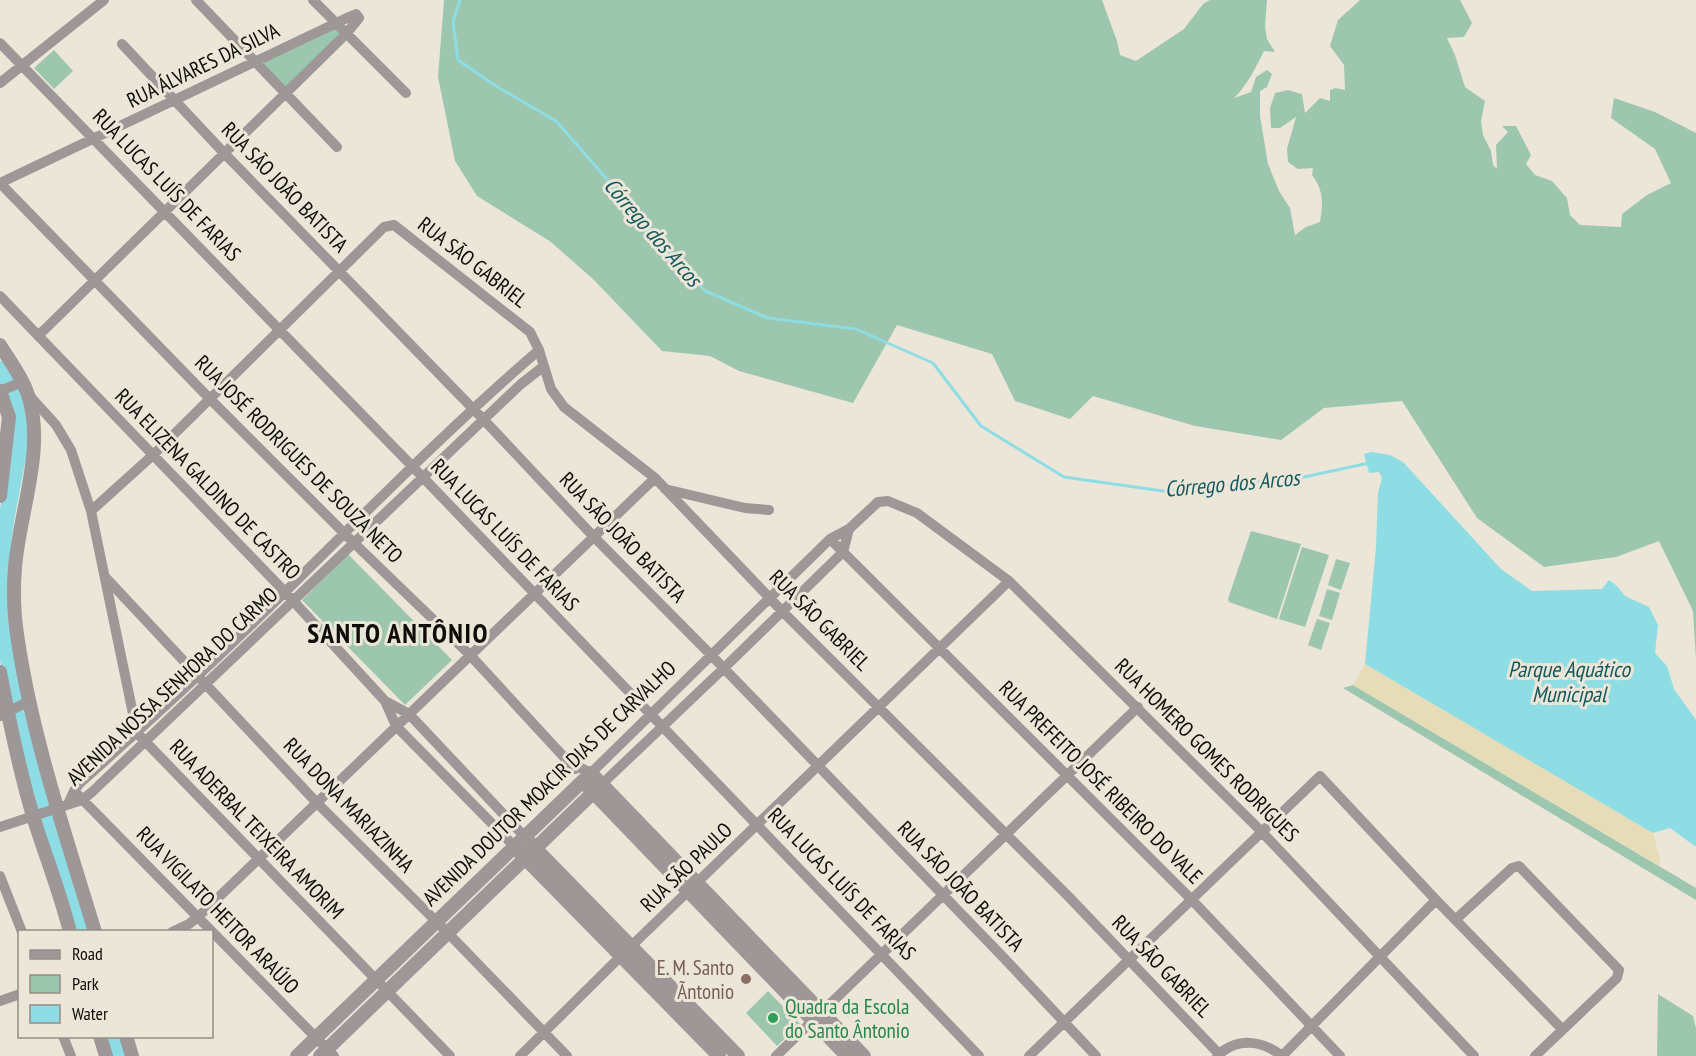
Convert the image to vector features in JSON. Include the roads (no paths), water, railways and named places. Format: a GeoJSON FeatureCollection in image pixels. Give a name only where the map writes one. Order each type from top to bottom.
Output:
{"type":"FeatureCollection","features":[{"type":"Feature","properties":{"kind":"street"},"geometry":{"type":"LineString","coordinates":[[0,83],[104,0]]}},
{"type":"Feature","properties":{"kind":"street"},"geometry":{"type":"LineString","coordinates":[[196,0],[337,147]]}},
{"type":"Feature","properties":{"kind":"street"},"geometry":{"type":"LineString","coordinates":[[314,0],[406,93]]}},
{"type":"Feature","properties":{"kind":"street","name":"RUA ÁLVARES DA SILVA"},"geometry":{"type":"LineString","coordinates":[[0,183],[336,23],[358,15],[356,24],[346,34]]}},
{"type":"Feature","properties":{"kind":"street"},"geometry":{"type":"LineString","coordinates":[[38,336],[346,34]]}},
{"type":"Feature","properties":{"kind":"street","name":"RUA LUCAS LUÍS DE FARIAS"},"geometry":{"type":"LineString","coordinates":[[0,43],[412,466],[979,1056]]}},
{"type":"Feature","properties":{"kind":"street","name":"RUA SÃO JOÃO BATISTA"},"geometry":{"type":"LineString","coordinates":[[122,44],[224,153],[484,420],[594,537],[724,668],[1096,1056]]}},
{"type":"Feature","properties":{"kind":"street","name":"RUA JOSÉ RODRIGUES DE SOUZA NETO"},"geometry":{"type":"LineString","coordinates":[[0,183],[209,398],[470,655],[587,777]]}},
{"type":"Feature","properties":{"kind":"street","name":"RUA SÃO GABRIEL"},"geometry":{"type":"LineString","coordinates":[[340,272],[384,227],[394,225],[530,332],[539,350],[551,389],[564,407],[655,478],[783,612],[1068,896],[1218,1055]]}},
{"type":"Feature","properties":{"kind":"street"},"geometry":{"type":"LineString","coordinates":[[91,511],[153,454],[340,272]]}},
{"type":"Feature","properties":{"kind":"street","name":"RUA ELIZENA GALDINO DE CASTRO"},"geometry":{"type":"LineString","coordinates":[[0,296],[294,601],[385,701],[396,726]]}},
{"type":"Feature","properties":{"kind":"street"},"geometry":{"type":"LineString","coordinates":[[0,345],[23,387],[56,425],[71,450],[91,511],[137,733]]}},
{"type":"Feature","properties":{"kind":"street","name":"AVENIDA NOSSA SENHORA DO CARMO"},"geometry":{"type":"LineString","coordinates":[[59,807],[74,790],[285,592],[412,466],[539,350]]}},
{"type":"Feature","properties":{"kind":"street","name":"AVENIDA NOSSA SENHORA DO CARMO"},"geometry":{"type":"LineString","coordinates":[[59,807],[82,800],[521,384],[544,366]]}},
{"type":"Feature","properties":{"kind":"street"},"geometry":{"type":"LineString","coordinates":[[0,496],[9,417],[2,391],[23,387]]}},
{"type":"Feature","properties":{"kind":"street"},"geometry":{"type":"LineString","coordinates":[[23,387],[34,441],[15,567],[14,604],[18,641],[28,702],[94,930]]}},
{"type":"Feature","properties":{"kind":"street"},"geometry":{"type":"LineString","coordinates":[[176,930],[198,917],[655,478]]}},
{"type":"Feature","properties":{"kind":"street"},"geometry":{"type":"LineString","coordinates":[[665,489],[731,505],[769,510]]}},
{"type":"Feature","properties":{"kind":"street","name":"AVENIDA DOUTOR MOACIR DIAS DE CARVALHO"},"geometry":{"type":"LineString","coordinates":[[297,1056],[830,539],[849,529],[878,502],[888,501]]}},
{"type":"Feature","properties":{"kind":"street","name":"RUA HOMERO GOMES RODRIGUES"},"geometry":{"type":"LineString","coordinates":[[888,501],[917,513],[1010,581],[1261,831],[1474,1056]]}},
{"type":"Feature","properties":{"kind":"street"},"geometry":{"type":"LineString","coordinates":[[843,552],[849,529]]}},
{"type":"Feature","properties":{"kind":"street","name":"RUA PREFEITO JOSÉ RIBEIRO DO VALE"},"geometry":{"type":"LineString","coordinates":[[830,539],[1191,899],[1340,1056]]}},
{"type":"Feature","properties":{"kind":"street","name":"AVENIDA DOUTOR MOACIR DIAS DE CARVALHO"},"geometry":{"type":"LineString","coordinates":[[327,1054],[447,932],[843,552]]}},
{"type":"Feature","properties":{"kind":"street","name":"RUA DONA MARIAZINHA"},"geometry":{"type":"LineString","coordinates":[[106,578],[317,803],[567,1056]]}},
{"type":"Feature","properties":{"kind":"street","name":"RUA SÃO PAULO"},"geometry":{"type":"LineString","coordinates":[[520,1056],[1010,581]]}},
{"type":"Feature","properties":{"kind":"street"},"geometry":{"type":"LineString","coordinates":[[0,672],[6,712],[69,930]]}},
{"type":"Feature","properties":{"kind":"street","name":"RUA ELIZENA GALDINO DE CASTRO"},"geometry":{"type":"LineString","coordinates":[[385,701],[409,714],[461,770],[520,842]]}},
{"type":"Feature","properties":{"kind":"street"},"geometry":{"type":"LineString","coordinates":[[6,712],[28,702]]}},
{"type":"Feature","properties":{"kind":"street"},"geometry":{"type":"LineString","coordinates":[[776,1056],[1138,707]]}},
{"type":"Feature","properties":{"kind":"street"},"geometry":{"type":"LineString","coordinates":[[396,726],[450,780],[520,842],[621,956],[711,1038],[738,1056]]}},
{"type":"Feature","properties":{"kind":"street","name":"RUA ADERBAL TEIXEIRA AMORIM"},"geometry":{"type":"LineString","coordinates":[[137,733],[450,1056]]}},
{"type":"Feature","properties":{"kind":"street"},"geometry":{"type":"LineString","coordinates":[[450,780],[461,770]]}},
{"type":"Feature","properties":{"kind":"street"},"geometry":{"type":"LineString","coordinates":[[587,777],[817,1016],[864,1056]]}},
{"type":"Feature","properties":{"kind":"street"},"geometry":{"type":"LineString","coordinates":[[1029,1056],[1317,777],[1323,777],[1436,900],[1562,1029]]}},
{"type":"Feature","properties":{"kind":"street","name":"RUA VIGILATO HEITOR ARAÚJO"},"geometry":{"type":"LineString","coordinates":[[74,790],[210,930]]}},
{"type":"Feature","properties":{"kind":"street"},"geometry":{"type":"LineString","coordinates":[[0,827],[59,807]]}},
{"type":"Feature","properties":{"kind":"street"},"geometry":{"type":"LineString","coordinates":[[530,853],[632,946],[711,1038],[719,1056]]}},
{"type":"Feature","properties":{"kind":"street"},"geometry":{"type":"LineString","coordinates":[[1455,920],[1512,868],[1519,866],[1619,970],[1617,978],[1535,1056]]}},
{"type":"Feature","properties":{"kind":"street"},"geometry":{"type":"LineString","coordinates":[[0,876],[21,930]]}},
{"type":"Feature","properties":{"kind":"street"},"geometry":{"type":"LineString","coordinates":[[1218,1055],[1230,1046],[1251,1042],[1270,1047],[1282,1056],[1436,900]]}},
{"type":"Feature","properties":{"kind":"street","name":"RUA VIGILATO HEITOR ARAÚJO"},"geometry":{"type":"LineString","coordinates":[[213,933],[327,1054]]}},
{"type":"Feature","properties":{"kind":"street"},"geometry":{"type":"LineString","coordinates":[[0,1001],[18,995]]}},
{"type":"Feature","properties":{"kind":"street"},"geometry":{"type":"LineString","coordinates":[[817,1016],[847,1056]]}},
{"type":"Feature","properties":{"kind":"street"},"geometry":{"type":"LineString","coordinates":[[64,1038],[71,1056]]}},
{"type":"Feature","properties":{"kind":"street"},"geometry":{"type":"LineString","coordinates":[[101,1038],[106,1056]]}},
{"type":"Feature","properties":{"kind":"street"},"geometry":{"type":"LineString","coordinates":[[127,1038],[132,1056]]}},
{"type":"Feature","properties":{"kind":"water","name":"Parque Aquático Municipal"},"geometry":{"type":"Polygon","coordinates":[[[1371,452],[1390,455],[1403,462],[1501,569],[1532,591],[1602,589],[1609,580],[1625,596],[1649,607],[1658,625],[1655,653],[1667,666],[1674,689],[1696,720],[1696,847],[1670,828],[1653,833],[1365,664],[1376,547],[1378,493],[1382,478],[1379,472],[1369,473],[1364,454],[1371,452]]]}},
{"type":"Feature","properties":{"kind":"waterway","name":"Córrego dos Arcos"},"geometry":{"type":"LineString","coordinates":[[460,0],[453,22],[458,60],[496,86],[556,121],[705,291],[768,318],[856,329],[933,363],[981,426],[1064,477],[1163,491],[1304,477],[1369,463]]}},
{"type":"Feature","properties":{"kind":"waterway"},"geometry":{"type":"LineString","coordinates":[[0,369],[16,403],[21,440],[2,551],[4,631],[14,696],[30,760],[81,930]]}},
{"type":"Feature","properties":{"kind":"waterway"},"geometry":{"type":"LineString","coordinates":[[113,1038],[118,1056]]}},
{"type":"Feature","properties":{"kind":"place","name":"E. M. Santo Ãntonio"},"geometry":{"type":"Point","coordinates":[746,979]}},
{"type":"Feature","properties":{"kind":"place","name":"Quadra da Escola do Santo Ântonio"},"geometry":{"type":"Point","coordinates":[773,1018]}},
{"type":"Feature","properties":{"kind":"district","name":"SANTO ANTÔNIO"},"geometry":{"type":"Point","coordinates":[398,633]}}]}
